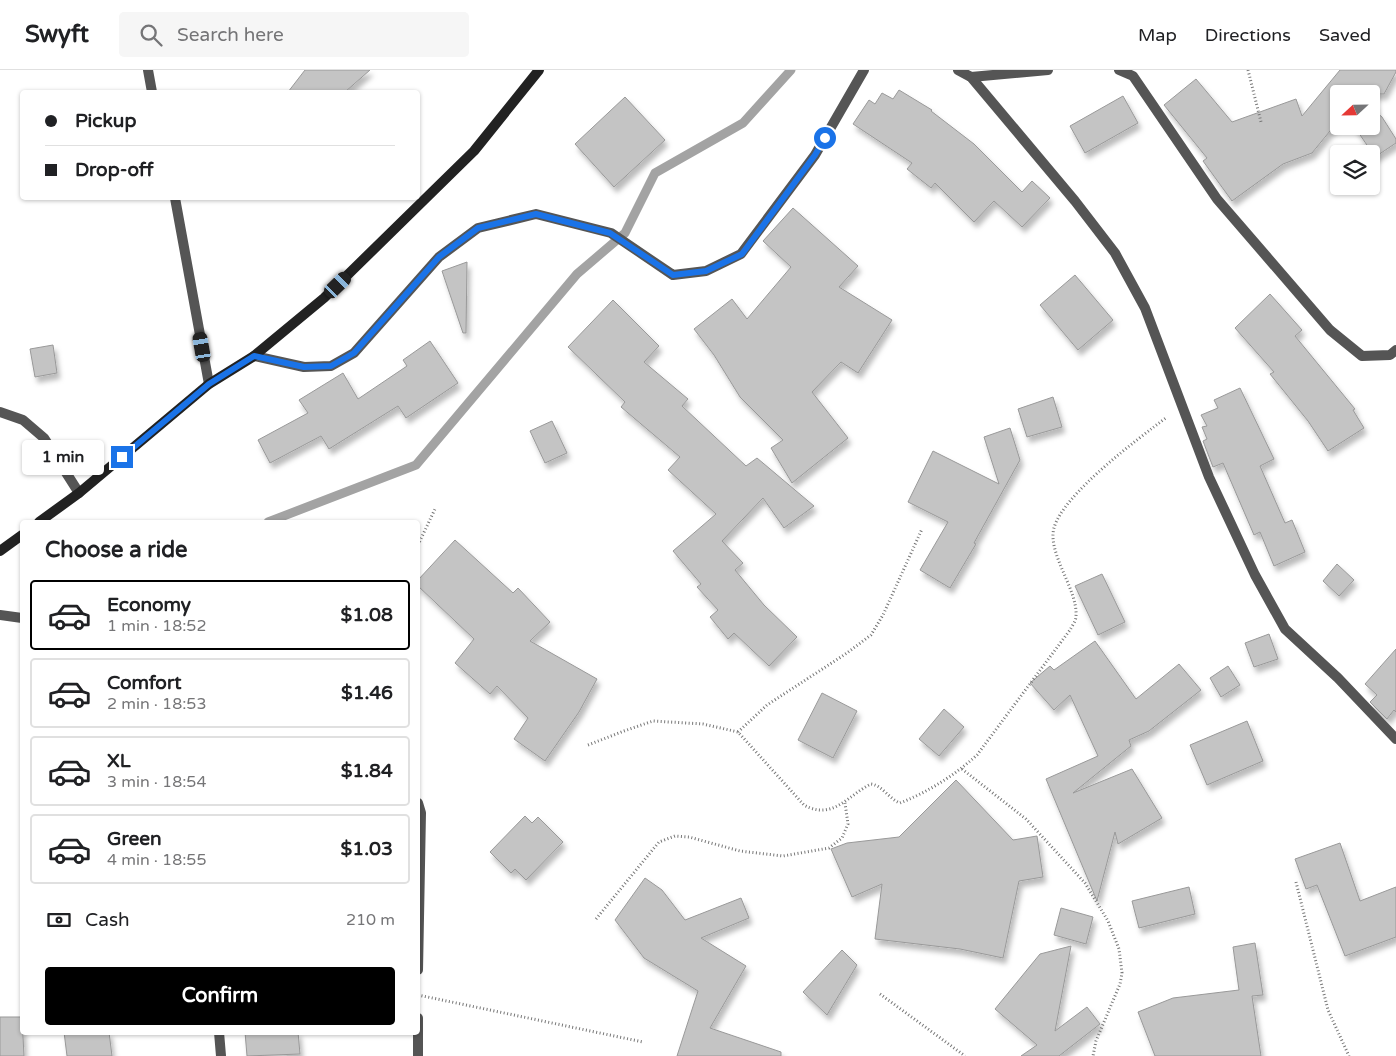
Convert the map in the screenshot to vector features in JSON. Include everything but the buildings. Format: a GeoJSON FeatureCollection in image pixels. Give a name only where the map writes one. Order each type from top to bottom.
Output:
{"type":"FeatureCollection","features":[{"type":"Feature","properties":{"kind":"street"},"geometry":{"type":"LineString","coordinates":[[148,70],[152,90]]}},
{"type":"Feature","properties":{"kind":"street"},"geometry":{"type":"LineString","coordinates":[[42,520],[79,493],[209,384],[254,356],[324,298],[474,152],[539,70]]}},
{"type":"Feature","properties":{"kind":"street"},"geometry":{"type":"LineString","coordinates":[[254,356],[304,367],[331,366],[354,353],[439,257],[478,228],[536,214],[610,233],[673,275],[706,271],[742,254],[815,155],[864,70]]}},
{"type":"Feature","properties":{"kind":"street"},"geometry":{"type":"LineString","coordinates":[[958,70],[971,77],[1075,200],[1115,253],[1145,308],[1181,406],[1222,504],[1255,575],[1285,629],[1338,678],[1396,739]]}},
{"type":"Feature","properties":{"kind":"street"},"geometry":{"type":"LineString","coordinates":[[971,77],[1048,70]]}},
{"type":"Feature","properties":{"kind":"street"},"geometry":{"type":"LineString","coordinates":[[1119,70],[1134,76],[1217,200],[1330,330],[1362,356],[1390,355],[1396,350]]}},
{"type":"Feature","properties":{"kind":"street"},"geometry":{"type":"LineString","coordinates":[[175,200],[209,384]]}},
{"type":"Feature","properties":{"kind":"street"},"geometry":{"type":"LineString","coordinates":[[0,412],[23,420],[44,438],[79,493]]}},
{"type":"Feature","properties":{"kind":"street"},"geometry":{"type":"LineString","coordinates":[[0,551],[20,536]]}},
{"type":"Feature","properties":{"kind":"street"},"geometry":{"type":"LineString","coordinates":[[0,615],[20,618]]}},
{"type":"Feature","properties":{"kind":"street"},"geometry":{"type":"LineString","coordinates":[[420,809],[420,865]]}},
{"type":"Feature","properties":{"kind":"street"},"geometry":{"type":"LineString","coordinates":[[219,1035],[221,1056]]}},
{"type":"Feature","properties":{"kind":"street"},"geometry":{"type":"LineString","coordinates":[[418,1035],[418,1056]]}},
{"type":"Feature","properties":{"kind":"path"},"geometry":{"type":"LineString","coordinates":[[1248,70],[1261,122]]}},
{"type":"Feature","properties":{"kind":"path"},"geometry":{"type":"LineString","coordinates":[[588,745],[653,721],[703,724],[738,732],[804,805],[813,810],[825,809],[845,803],[870,784],[876,785],[900,803],[944,780],[962,769],[977,755],[1070,630],[1076,618],[1075,606],[1053,540],[1054,529],[1059,517],[1072,499],[1121,452],[1181,406]]}},
{"type":"Feature","properties":{"kind":"path"},"geometry":{"type":"LineString","coordinates":[[420,541],[435,509]]}},
{"type":"Feature","properties":{"kind":"path"},"geometry":{"type":"LineString","coordinates":[[738,732],[767,705],[847,653],[871,634],[883,615],[922,529]]}},
{"type":"Feature","properties":{"kind":"path"},"geometry":{"type":"LineString","coordinates":[[962,769],[1026,819],[1085,883],[1108,921],[1119,949],[1122,973],[1120,984],[1096,1040],[1093,1056]]}},
{"type":"Feature","properties":{"kind":"path"},"geometry":{"type":"LineString","coordinates":[[596,919],[659,842],[665,839],[675,836],[689,837],[740,851],[783,856],[828,848],[842,838],[848,824],[845,803]]}},
{"type":"Feature","properties":{"kind":"path"},"geometry":{"type":"LineString","coordinates":[[1296,882],[1328,1010],[1348,1056]]}},
{"type":"Feature","properties":{"kind":"path"},"geometry":{"type":"LineString","coordinates":[[880,994],[964,1056]]}},
{"type":"Feature","properties":{"kind":"path"},"geometry":{"type":"LineString","coordinates":[[420,995],[643,1042]]}},
{"type":"Feature","properties":{"kind":"waterway"},"geometry":{"type":"LineString","coordinates":[[273,520],[416,465],[577,274],[625,233],[655,173],[743,123],[791,70]]}},
{"type":"Feature","properties":{"kind":"route"},"geometry":{"type":"LineString","coordinates":[[122,457],[209,384],[254,356],[304,367],[331,366],[354,353],[439,257],[478,228],[536,214],[610,233],[673,275],[706,271],[742,254],[815,155],[825,138]]}}]}
